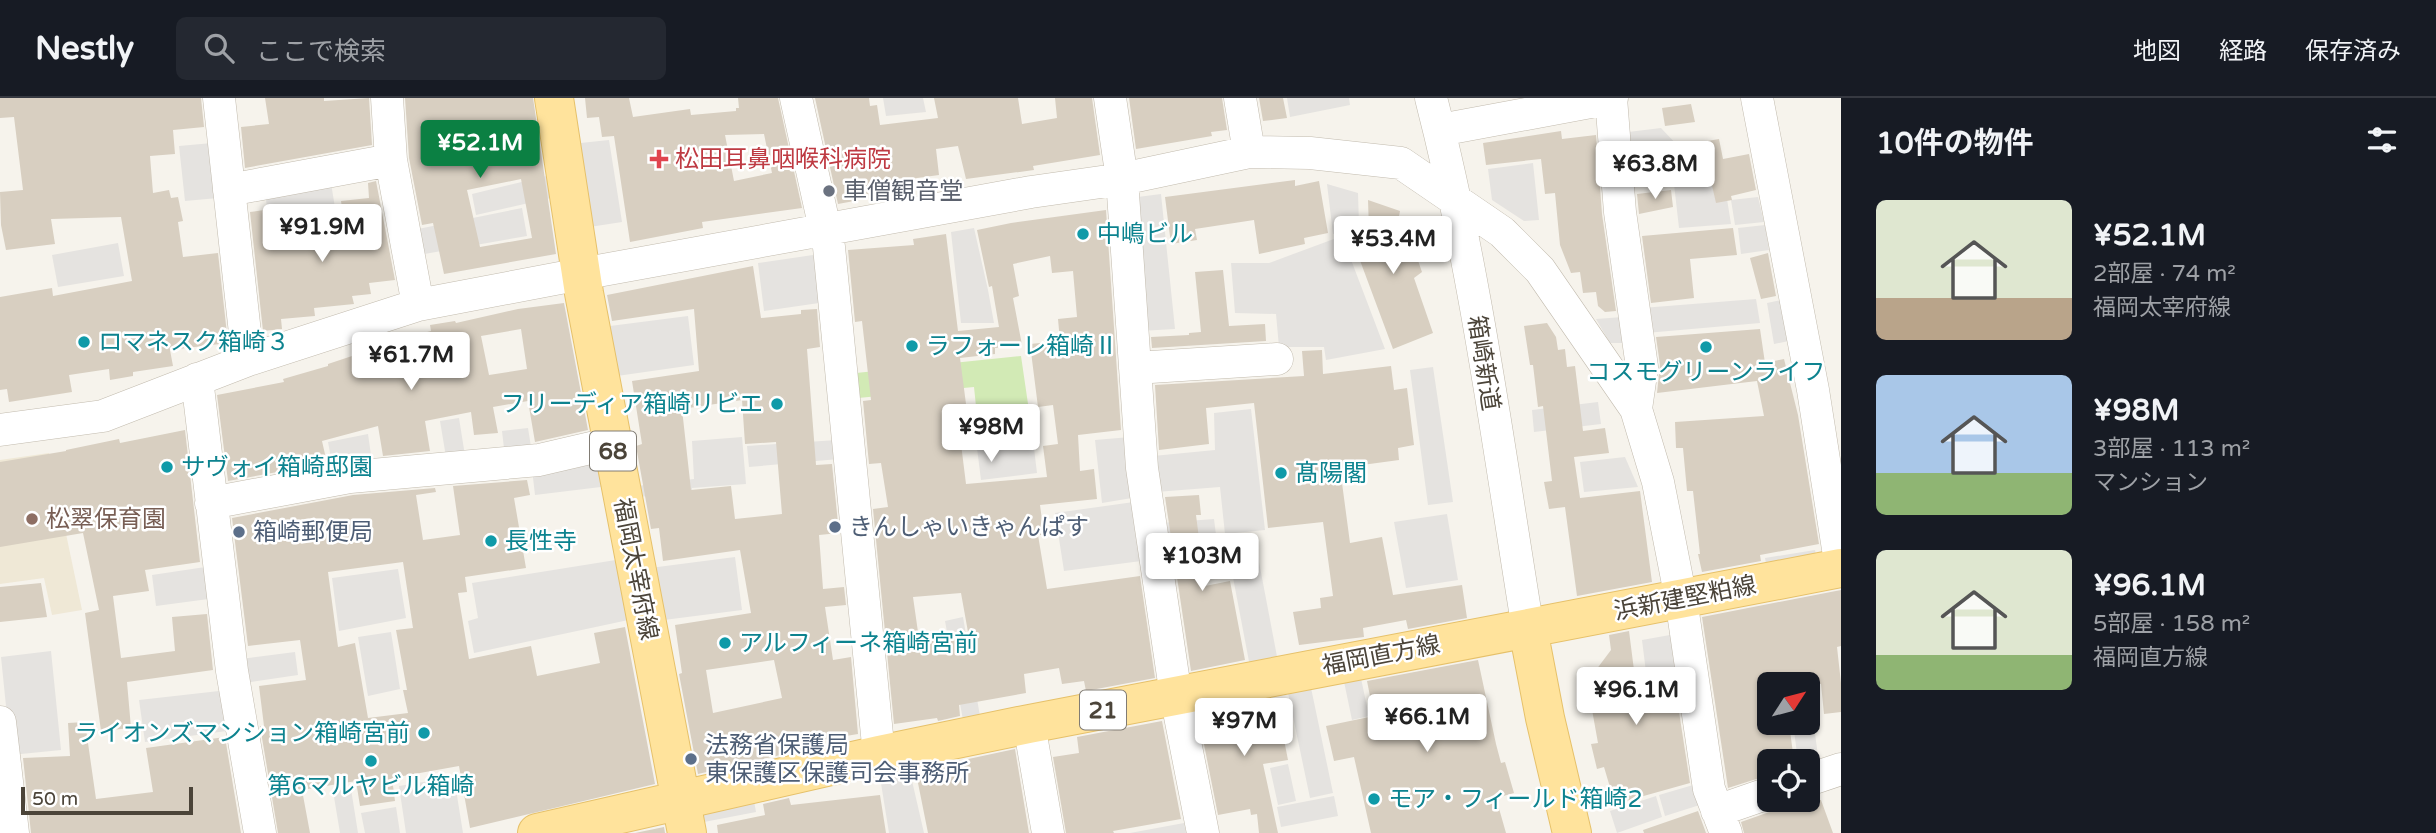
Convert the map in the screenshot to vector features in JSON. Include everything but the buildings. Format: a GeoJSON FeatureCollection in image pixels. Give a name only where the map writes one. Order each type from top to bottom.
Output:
{"type":"FeatureCollection","features":[{"type":"Feature","properties":{"kind":"main road","name":"福岡太宰府線"},"geometry":{"type":"LineString","coordinates":[[554,98],[581,274],[683,818]]}},
{"type":"Feature","properties":{"kind":"main road","name":"浜新建堅粕線"},"geometry":{"type":"LineString","coordinates":[[1528,629],[1562,620],[1841,568]]}},
{"type":"Feature","properties":{"kind":"main road","name":"福岡直方線"},"geometry":{"type":"LineString","coordinates":[[537,833],[683,818],[879,755],[1528,629]]}},
{"type":"Feature","properties":{"kind":"main road"},"geometry":{"type":"LineString","coordinates":[[1528,629],[1545,718],[1572,833]]}},
{"type":"Feature","properties":{"kind":"street"},"geometry":{"type":"LineString","coordinates":[[219,98],[248,360]]}},
{"type":"Feature","properties":{"kind":"street"},"geometry":{"type":"LineString","coordinates":[[387,98],[391,160],[418,305]]}},
{"type":"Feature","properties":{"kind":"street"},"geometry":{"type":"LineString","coordinates":[[796,98],[826,229],[879,755]]}},
{"type":"Feature","properties":{"kind":"street"},"geometry":{"type":"LineString","coordinates":[[1110,98],[1122,179],[1142,468],[1175,696],[1203,833]]}},
{"type":"Feature","properties":{"kind":"street"},"geometry":{"type":"LineString","coordinates":[[1240,98],[1249,152]]}},
{"type":"Feature","properties":{"kind":"street","name":"箱崎新道"},"geometry":{"type":"LineString","coordinates":[[1432,98],[1456,202],[1528,629]]}},
{"type":"Feature","properties":{"kind":"street"},"geometry":{"type":"LineString","coordinates":[[1440,130],[1561,102],[1611,98],[1620,212],[1642,367],[1636,409]]}},
{"type":"Feature","properties":{"kind":"street"},"geometry":{"type":"LineString","coordinates":[[1757,98],[1813,390],[1841,568]]}},
{"type":"Feature","properties":{"kind":"street"},"geometry":{"type":"LineString","coordinates":[[0,429],[103,415],[248,360],[418,305],[581,274],[1018,194],[1122,179],[1249,152],[1310,153],[1401,163],[1502,232],[1540,270],[1636,409],[1658,482],[1681,599],[1709,789],[1721,822],[1757,800]]}},
{"type":"Feature","properties":{"kind":"street"},"geometry":{"type":"LineString","coordinates":[[229,190],[391,160]]}},
{"type":"Feature","properties":{"kind":"street"},"geometry":{"type":"LineString","coordinates":[[1135,368],[1277,359]]}},
{"type":"Feature","properties":{"kind":"street"},"geometry":{"type":"LineString","coordinates":[[197,379],[232,671],[260,833]]}},
{"type":"Feature","properties":{"kind":"street"},"geometry":{"type":"LineString","coordinates":[[211,503],[350,478],[539,460],[612,443]]}},
{"type":"Feature","properties":{"kind":"street"},"geometry":{"type":"LineString","coordinates":[[0,722],[13,833]]}},
{"type":"Feature","properties":{"kind":"street"},"geometry":{"type":"LineString","coordinates":[[1029,724],[1048,833]]}},
{"type":"Feature","properties":{"kind":"street"},"geometry":{"type":"LineString","coordinates":[[1820,776],[1841,769]]}},
{"type":"Feature","properties":{"kind":"shaded area"},"geometry":{"type":"Polygon","coordinates":[[[883,98],[923,98],[926,112],[886,116],[883,98]]]}},
{"type":"Feature","properties":{"kind":"shaded area"},"geometry":{"type":"Polygon","coordinates":[[[1287,98],[1349,98],[1350,105],[1290,117],[1287,98]]]}},
{"type":"Feature","properties":{"kind":"shaded area"},"geometry":{"type":"Polygon","coordinates":[[[1661,128],[1696,165],[1708,182],[1720,182],[1727,199],[1731,224],[1679,228],[1674,184],[1626,188],[1620,133],[1661,128]]]}},
{"type":"Feature","properties":{"kind":"shaded area"},"geometry":{"type":"Polygon","coordinates":[[[609,140],[622,222],[583,228],[571,144],[609,140]]]}},
{"type":"Feature","properties":{"kind":"shaded area"},"geometry":{"type":"Polygon","coordinates":[[[212,143],[218,198],[185,201],[179,146],[212,143]]]}},
{"type":"Feature","properties":{"kind":"shaded area"},"geometry":{"type":"Polygon","coordinates":[[[1533,163],[1539,220],[1524,221],[1492,200],[1488,169],[1533,163]]]}},
{"type":"Feature","properties":{"kind":"shaded area"},"geometry":{"type":"Polygon","coordinates":[[[551,175],[555,197],[476,215],[472,194],[551,175]]]}},
{"type":"Feature","properties":{"kind":"shaded area"},"geometry":{"type":"Polygon","coordinates":[[[331,183],[337,220],[299,226],[300,234],[271,238],[265,192],[331,183]]]}},
{"type":"Feature","properties":{"kind":"shaded area"},"geometry":{"type":"Polygon","coordinates":[[[1327,184],[1358,193],[1359,225],[1333,234],[1327,184]]]}},
{"type":"Feature","properties":{"kind":"shaded area"},"geometry":{"type":"Polygon","coordinates":[[[1161,194],[1175,329],[1140,331],[1130,198],[1161,194]]]}},
{"type":"Feature","properties":{"kind":"shaded area"},"geometry":{"type":"Polygon","coordinates":[[[1758,197],[1764,222],[1735,225],[1731,200],[1758,197]]]}},
{"type":"Feature","properties":{"kind":"shaded area"},"geometry":{"type":"Polygon","coordinates":[[[522,208],[527,236],[413,256],[408,231],[522,208]]]}},
{"type":"Feature","properties":{"kind":"shaded area"},"geometry":{"type":"Polygon","coordinates":[[[1765,225],[1769,250],[1741,254],[1738,228],[1765,225]]]}},
{"type":"Feature","properties":{"kind":"shaded area"},"geometry":{"type":"Polygon","coordinates":[[[974,228],[994,323],[961,323],[951,232],[974,228]]]}},
{"type":"Feature","properties":{"kind":"shaded area"},"geometry":{"type":"Polygon","coordinates":[[[1342,236],[1385,349],[1326,360],[1324,347],[1279,347],[1276,314],[1235,313],[1231,263],[1269,263],[1342,236]]]}},
{"type":"Feature","properties":{"kind":"shaded area"},"geometry":{"type":"Polygon","coordinates":[[[118,243],[124,276],[58,287],[52,255],[118,243]]]}},
{"type":"Feature","properties":{"kind":"shaded area"},"geometry":{"type":"Polygon","coordinates":[[[813,255],[821,262],[826,302],[764,311],[758,263],[813,255]]]}},
{"type":"Feature","properties":{"kind":"shaded area"},"geometry":{"type":"Polygon","coordinates":[[[1756,299],[1760,323],[1646,333],[1642,308],[1756,299]]]}},
{"type":"Feature","properties":{"kind":"shaded area"},"geometry":{"type":"Polygon","coordinates":[[[1781,300],[1789,341],[1774,344],[1767,303],[1781,300]]]}},
{"type":"Feature","properties":{"kind":"shaded area"},"geometry":{"type":"Polygon","coordinates":[[[688,316],[694,365],[617,376],[610,326],[688,316]]]}},
{"type":"Feature","properties":{"kind":"shaded area"},"geometry":{"type":"Polygon","coordinates":[[[1623,317],[1623,343],[1610,343],[1596,319],[1623,317]]]}},
{"type":"Feature","properties":{"kind":"shaded area"},"geometry":{"type":"Polygon","coordinates":[[[1433,367],[1453,502],[1428,505],[1410,370],[1433,367]]]}},
{"type":"Feature","properties":{"kind":"shaded area"},"geometry":{"type":"Polygon","coordinates":[[[1598,402],[1601,424],[1534,432],[1532,410],[1598,402]]]}},
{"type":"Feature","properties":{"kind":"shaded area"},"geometry":{"type":"Polygon","coordinates":[[[1251,409],[1265,530],[1225,534],[1220,487],[1156,492],[1153,456],[1215,450],[1214,413],[1251,409]]]}},
{"type":"Feature","properties":{"kind":"shaded area"},"geometry":{"type":"Polygon","coordinates":[[[459,418],[466,462],[447,463],[440,421],[459,418]]]}},
{"type":"Feature","properties":{"kind":"shaded area"},"geometry":{"type":"Polygon","coordinates":[[[528,428],[532,453],[505,457],[502,431],[528,428]]]}},
{"type":"Feature","properties":{"kind":"shaded area"},"geometry":{"type":"Polygon","coordinates":[[[368,434],[373,469],[334,474],[328,442],[368,434]]]}},
{"type":"Feature","properties":{"kind":"shaded area"},"geometry":{"type":"Polygon","coordinates":[[[742,437],[746,484],[692,488],[692,492],[638,497],[637,486],[694,479],[692,441],[742,437]]]}},
{"type":"Feature","properties":{"kind":"shaded area"},"geometry":{"type":"Polygon","coordinates":[[[1130,437],[1138,497],[1102,503],[1095,440],[1130,437]]]}},
{"type":"Feature","properties":{"kind":"shaded area"},"geometry":{"type":"Polygon","coordinates":[[[837,440],[839,459],[749,467],[747,446],[837,440]]]}},
{"type":"Feature","properties":{"kind":"shaded area"},"geometry":{"type":"Polygon","coordinates":[[[1033,440],[1037,473],[981,480],[977,448],[1033,440]]]}},
{"type":"Feature","properties":{"kind":"shaded area","name":"松翠保育園"},"geometry":{"type":"Polygon","coordinates":[[[49,453],[82,610],[52,615],[44,578],[0,584],[0,460],[49,453]]]}},
{"type":"Feature","properties":{"kind":"shaded area"},"geometry":{"type":"Polygon","coordinates":[[[1625,457],[1638,487],[1584,492],[1580,462],[1625,457]]]}},
{"type":"Feature","properties":{"kind":"shaded area"},"geometry":{"type":"Polygon","coordinates":[[[606,460],[609,486],[535,495],[532,469],[606,460]]]}},
{"type":"Feature","properties":{"kind":"shaded area"},"geometry":{"type":"Polygon","coordinates":[[[1141,501],[1149,560],[1064,571],[1055,513],[1141,501]]]}},
{"type":"Feature","properties":{"kind":"shaded area"},"geometry":{"type":"Polygon","coordinates":[[[1447,514],[1458,580],[1406,588],[1394,522],[1447,514]]]}},
{"type":"Feature","properties":{"kind":"shaded area"},"geometry":{"type":"Polygon","coordinates":[[[1214,519],[1216,535],[1163,541],[1161,523],[1214,519]]]}},
{"type":"Feature","properties":{"kind":"shaded area"},"geometry":{"type":"Polygon","coordinates":[[[1255,541],[1279,667],[1251,672],[1227,546],[1255,541]]]}},
{"type":"Feature","properties":{"kind":"shaded area"},"geometry":{"type":"Polygon","coordinates":[[[1815,550],[1818,565],[1768,575],[1765,558],[1815,550]]]}},
{"type":"Feature","properties":{"kind":"shaded area"},"geometry":{"type":"Polygon","coordinates":[[[735,557],[742,610],[656,621],[650,568],[735,557]]]}},
{"type":"Feature","properties":{"kind":"shaded area"},"geometry":{"type":"Polygon","coordinates":[[[622,559],[633,619],[474,653],[468,621],[478,618],[472,583],[622,559]]]}},
{"type":"Feature","properties":{"kind":"shaded area"},"geometry":{"type":"Polygon","coordinates":[[[212,566],[216,598],[156,606],[152,575],[212,566]]]}},
{"type":"Feature","properties":{"kind":"shaded area"},"geometry":{"type":"Polygon","coordinates":[[[398,569],[406,618],[339,631],[332,578],[398,569]]]}},
{"type":"Feature","properties":{"kind":"shaded area"},"geometry":{"type":"Polygon","coordinates":[[[963,617],[982,728],[965,731],[945,621],[963,617]]]}},
{"type":"Feature","properties":{"kind":"shaded area"},"geometry":{"type":"Polygon","coordinates":[[[391,632],[400,689],[368,696],[358,637],[391,632]]]}},
{"type":"Feature","properties":{"kind":"shaded area"},"geometry":{"type":"Polygon","coordinates":[[[1681,633],[1685,665],[1646,672],[1642,640],[1681,633]]]}},
{"type":"Feature","properties":{"kind":"shaded area"},"geometry":{"type":"Polygon","coordinates":[[[51,651],[61,750],[11,755],[1,657],[51,651]]]}},
{"type":"Feature","properties":{"kind":"shaded area"},"geometry":{"type":"Polygon","coordinates":[[[295,652],[298,675],[244,683],[241,659],[295,652]]]}},
{"type":"Feature","properties":{"kind":"shaded area"},"geometry":{"type":"Polygon","coordinates":[[[1359,669],[1369,716],[1352,720],[1342,672],[1359,669]]]}},
{"type":"Feature","properties":{"kind":"shaded area"},"geometry":{"type":"Polygon","coordinates":[[[1310,683],[1333,793],[1310,798],[1287,688],[1310,683]]]}},
{"type":"Feature","properties":{"kind":"shaded area"},"geometry":{"type":"Polygon","coordinates":[[[228,690],[234,730],[145,742],[139,700],[228,690]]]}},
{"type":"Feature","properties":{"kind":"shaded area"},"geometry":{"type":"Polygon","coordinates":[[[1795,735],[1815,735],[1817,749],[1796,749],[1795,735]]]}},
{"type":"Feature","properties":{"kind":"shaded area"},"geometry":{"type":"Polygon","coordinates":[[[1288,764],[1296,801],[1278,805],[1270,768],[1288,764]]]}},
{"type":"Feature","properties":{"kind":"shaded area"},"geometry":{"type":"Polygon","coordinates":[[[910,772],[924,833],[889,833],[880,777],[910,772]]]}},
{"type":"Feature","properties":{"kind":"shaded area"},"geometry":{"type":"Polygon","coordinates":[[[454,777],[463,833],[406,833],[399,786],[454,777]]]}},
{"type":"Feature","properties":{"kind":"shaded area"},"geometry":{"type":"Polygon","coordinates":[[[1700,783],[1706,803],[1665,816],[1659,795],[1700,783]]]}},
{"type":"Feature","properties":{"kind":"shaded area"},"geometry":{"type":"Polygon","coordinates":[[[351,789],[358,833],[340,833],[333,791],[351,789]]]}},
{"type":"Feature","properties":{"kind":"shaded area"},"geometry":{"type":"Polygon","coordinates":[[[753,795],[756,812],[704,822],[687,809],[753,795]]]}},
{"type":"Feature","properties":{"kind":"shaded area"},"geometry":{"type":"Polygon","coordinates":[[[1334,796],[1338,816],[1281,827],[1277,807],[1334,796]]]}},
{"type":"Feature","properties":{"kind":"shaded area"},"geometry":{"type":"Polygon","coordinates":[[[1656,796],[1662,817],[1617,833],[1610,811],[1656,796]]]}},
{"type":"Feature","properties":{"kind":"shaded area"},"geometry":{"type":"Polygon","coordinates":[[[396,807],[400,833],[365,833],[361,813],[396,807]]]}},
{"type":"Feature","properties":{"kind":"shaded area"},"geometry":{"type":"Polygon","coordinates":[[[1184,823],[1186,833],[1130,833],[1184,823]]]}},
{"type":"Feature","properties":{"kind":"green space"},"geometry":{"type":"Polygon","coordinates":[[[1021,356],[1033,438],[980,445],[974,387],[858,398],[856,373],[1021,356]]]}},
{"type":"Feature","properties":{"kind":"place","name":"松田耳鼻咽喉科病院"},"geometry":{"type":"Point","coordinates":[659,159]}},
{"type":"Feature","properties":{"kind":"place","name":"車僧観音堂"},"geometry":{"type":"Point","coordinates":[829,191]}},
{"type":"Feature","properties":{"kind":"place","name":"中嶋ビル"},"geometry":{"type":"Point","coordinates":[1083,234]}},
{"type":"Feature","properties":{"kind":"place","name":"ロマネスク箱崎３"},"geometry":{"type":"Point","coordinates":[84,342]}},
{"type":"Feature","properties":{"kind":"place","name":"ラフォーレ箱崎Ⅱ"},"geometry":{"type":"Point","coordinates":[912,346]}},
{"type":"Feature","properties":{"kind":"place","name":"コスモグリーンライフ"},"geometry":{"type":"Point","coordinates":[1706,347]}},
{"type":"Feature","properties":{"kind":"place","name":"フリーディア箱崎リビエ"},"geometry":{"type":"Point","coordinates":[777,404]}},
{"type":"Feature","properties":{"kind":"place","name":"サヴォイ箱崎邸園"},"geometry":{"type":"Point","coordinates":[167,467]}},
{"type":"Feature","properties":{"kind":"place","name":"髙陽閣"},"geometry":{"type":"Point","coordinates":[1281,473]}},
{"type":"Feature","properties":{"kind":"place","name":"松翠保育園"},"geometry":{"type":"Point","coordinates":[32,519]}},
{"type":"Feature","properties":{"kind":"place","name":"きんしゃいきゃんぱす"},"geometry":{"type":"Point","coordinates":[835,527]}},
{"type":"Feature","properties":{"kind":"place","name":"箱崎郵便局"},"geometry":{"type":"Point","coordinates":[239,532]}},
{"type":"Feature","properties":{"kind":"place","name":"長性寺"},"geometry":{"type":"Point","coordinates":[491,541]}},
{"type":"Feature","properties":{"kind":"place","name":"アルフィーネ箱崎宮前"},"geometry":{"type":"Point","coordinates":[725,643]}},
{"type":"Feature","properties":{"kind":"place","name":"ライオンズマンション箱崎宮前"},"geometry":{"type":"Point","coordinates":[424,733]}},
{"type":"Feature","properties":{"kind":"place","name":"法務省保護局 東保護区保護司会事務所"},"geometry":{"type":"Point","coordinates":[691,759]}},
{"type":"Feature","properties":{"kind":"place","name":"第6マルヤビル箱崎"},"geometry":{"type":"Point","coordinates":[371,761]}},
{"type":"Feature","properties":{"kind":"place","name":"モア・フィールド箱崎2"},"geometry":{"type":"Point","coordinates":[1374,799]}}]}
